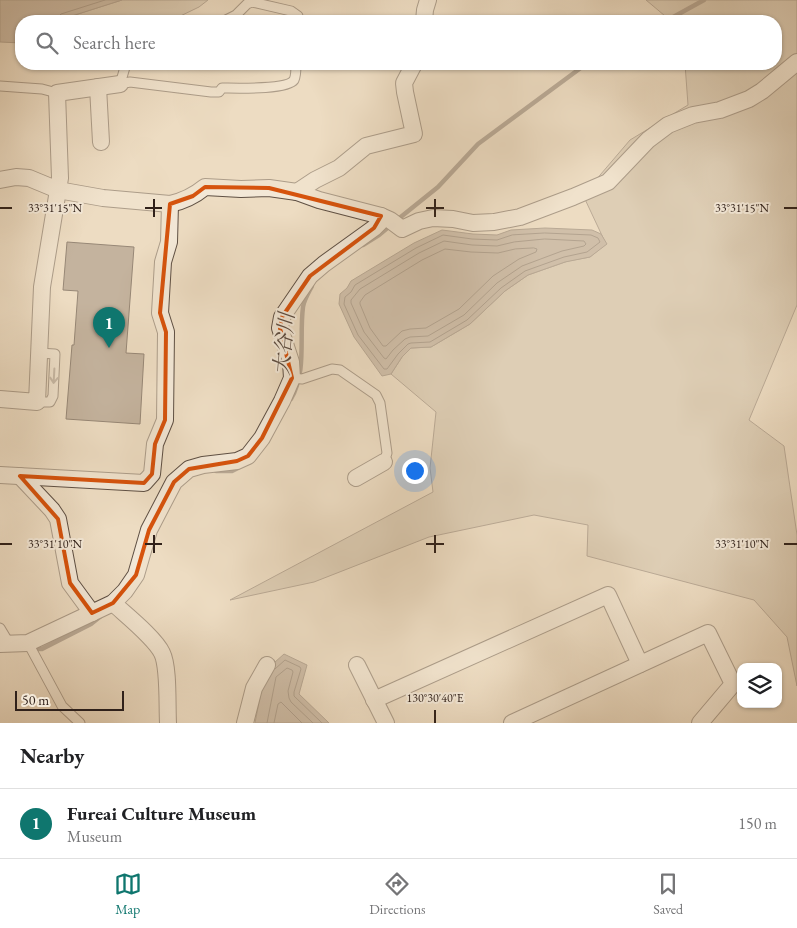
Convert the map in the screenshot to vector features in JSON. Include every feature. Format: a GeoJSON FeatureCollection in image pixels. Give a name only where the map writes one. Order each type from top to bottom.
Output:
{"type":"FeatureCollection","features":[{"type":"Feature","properties":{"kind":"street"},"geometry":{"type":"LineString","coordinates":[[425,15],[428,0]]}},
{"type":"Feature","properties":{"kind":"street"},"geometry":{"type":"LineString","coordinates":[[0,180],[16,177],[29,178],[58,190],[103,198],[170,204],[193,196],[205,187],[269,188],[297,192],[319,200],[381,216],[402,229],[433,218],[473,223],[494,222],[520,217],[608,182],[648,140],[668,125],[693,115],[720,110],[749,99],[797,62]]}},
{"type":"Feature","properties":{"kind":"street"},"geometry":{"type":"LineString","coordinates":[[297,192],[339,168],[366,146],[414,134],[404,83],[411,70]]}},
{"type":"Feature","properties":{"kind":"street"},"geometry":{"type":"LineString","coordinates":[[0,399],[37,402],[42,287],[60,178],[57,93],[120,84]]}},
{"type":"Feature","properties":{"kind":"street"},"geometry":{"type":"LineString","coordinates":[[98,87],[101,142]]}},
{"type":"Feature","properties":{"kind":"street"},"geometry":{"type":"LineString","coordinates":[[0,475],[144,483],[152,474],[155,444],[165,420],[166,332],[160,313],[164,262],[169,242],[170,204]]}},
{"type":"Feature","properties":{"kind":"street"},"geometry":{"type":"LineString","coordinates":[[5,644],[28,643],[113,603],[125,591],[136,575],[149,530],[174,482],[189,469],[203,465],[238,461],[248,456],[266,431],[292,378],[291,362],[280,328],[282,317],[310,276],[374,228],[380,222],[381,216]]}},
{"type":"Feature","properties":{"kind":"street"},"geometry":{"type":"LineString","coordinates":[[356,478],[384,462]]}},
{"type":"Feature","properties":{"kind":"street"},"geometry":{"type":"LineString","coordinates":[[152,474],[174,482]]}},
{"type":"Feature","properties":{"kind":"street"},"geometry":{"type":"LineString","coordinates":[[20,476],[58,518],[70,583],[92,613]]}},
{"type":"Feature","properties":{"kind":"street"},"geometry":{"type":"LineString","coordinates":[[374,700],[608,595],[640,664]]}},
{"type":"Feature","properties":{"kind":"street"},"geometry":{"type":"LineString","coordinates":[[113,603],[157,643],[163,654],[166,663],[168,723]]}},
{"type":"Feature","properties":{"kind":"street"},"geometry":{"type":"LineString","coordinates":[[512,723],[708,633],[733,684],[700,723]]}},
{"type":"Feature","properties":{"kind":"street"},"geometry":{"type":"LineString","coordinates":[[245,723],[254,688],[267,665]]}},
{"type":"Feature","properties":{"kind":"street"},"geometry":{"type":"LineString","coordinates":[[357,665],[386,723]]}},
{"type":"Feature","properties":{"kind":"lane"},"geometry":{"type":"LineString","coordinates":[[236,15],[252,1],[296,15]]}},
{"type":"Feature","properties":{"kind":"lane"},"geometry":{"type":"LineString","coordinates":[[124,70],[120,84],[130,82],[211,92],[219,92],[222,88],[256,89],[290,83],[294,79],[295,70]]}},
{"type":"Feature","properties":{"kind":"lane"},"geometry":{"type":"LineString","coordinates":[[0,86],[42,89],[57,93]]}},
{"type":"Feature","properties":{"kind":"lane"},"geometry":{"type":"LineString","coordinates":[[292,378],[302,379],[332,370],[340,370],[376,395],[380,403],[387,454],[384,462]]}},
{"type":"Feature","properties":{"kind":"lane"},"geometry":{"type":"LineString","coordinates":[[0,628],[5,644]]}},
{"type":"Feature","properties":{"kind":"lane"},"geometry":{"type":"LineString","coordinates":[[28,643],[62,706],[80,723]]}},
{"type":"Feature","properties":{"kind":"highlighted area"},"geometry":{"type":"Polygon","coordinates":[[[205,187],[269,188],[381,216],[374,228],[310,276],[282,317],[280,328],[292,378],[262,438],[248,456],[237,461],[189,469],[174,482],[149,530],[136,575],[113,603],[92,613],[70,583],[58,519],[20,476],[144,483],[152,474],[155,444],[165,420],[166,332],[160,313],[170,204],[193,196],[205,187]]]}},
{"type":"Feature","properties":{"kind":"shaded area"},"geometry":{"type":"Polygon","coordinates":[[[122,0],[208,0],[182,15],[75,15],[122,0]]]}},
{"type":"Feature","properties":{"kind":"shaded area"},"geometry":{"type":"Polygon","coordinates":[[[646,0],[797,0],[797,305],[749,420],[784,446],[797,535],[797,686],[787,637],[754,600],[587,556],[588,525],[534,515],[429,537],[314,582],[230,600],[433,492],[430,468],[436,412],[391,374],[402,357],[411,348],[431,347],[470,324],[505,291],[528,275],[568,261],[590,257],[606,244],[583,195],[630,140],[688,105],[685,70],[782,70],[782,15],[664,15],[646,0]]]}},
{"type":"Feature","properties":{"kind":"water"},"geometry":{"type":"Polygon","coordinates":[[[0,0],[122,0],[75,15],[15,15],[15,43],[0,42],[0,0]]]}},
{"type":"Feature","properties":{"kind":"water"},"geometry":{"type":"Polygon","coordinates":[[[545,228],[592,230],[601,234],[607,244],[590,257],[565,262],[528,275],[505,291],[470,324],[431,347],[411,348],[402,357],[391,374],[382,376],[354,337],[339,304],[340,294],[351,281],[414,243],[442,230],[497,235],[511,230],[545,228]]]}},
{"type":"Feature","properties":{"kind":"water"},"geometry":{"type":"Polygon","coordinates":[[[284,654],[307,665],[299,694],[329,723],[255,723],[265,671],[284,654]]]}},
{"type":"Feature","properties":{"kind":"building"},"geometry":{"type":"Polygon","coordinates":[[[67,242],[134,247],[126,353],[144,354],[140,424],[66,419],[78,291],[63,290],[67,242]]]}},
{"type":"Feature","properties":{"kind":"waterway","name":"大谷川"},"geometry":{"type":"LineString","coordinates":[[677,15],[704,0]]}},
{"type":"Feature","properties":{"kind":"waterway","name":"大谷川"},"geometry":{"type":"LineString","coordinates":[[397,220],[438,187],[478,144],[578,70]]}},
{"type":"Feature","properties":{"kind":"waterway","name":"大谷川"},"geometry":{"type":"LineString","coordinates":[[363,245],[391,225]]}},
{"type":"Feature","properties":{"kind":"waterway","name":"大谷川"},"geometry":{"type":"LineString","coordinates":[[291,399],[296,388],[301,366],[303,307],[312,286]]}},
{"type":"Feature","properties":{"kind":"waterway","name":"大谷川"},"geometry":{"type":"LineString","coordinates":[[216,471],[232,471],[238,468]]}},
{"type":"Feature","properties":{"kind":"waterway","name":"大谷川"},"geometry":{"type":"LineString","coordinates":[[33,649],[42,649],[91,624],[101,616]]}},
{"type":"Feature","properties":{"kind":"place","name":"Fureai Culture Museum"},"geometry":{"type":"Point","coordinates":[109,348]}}]}
